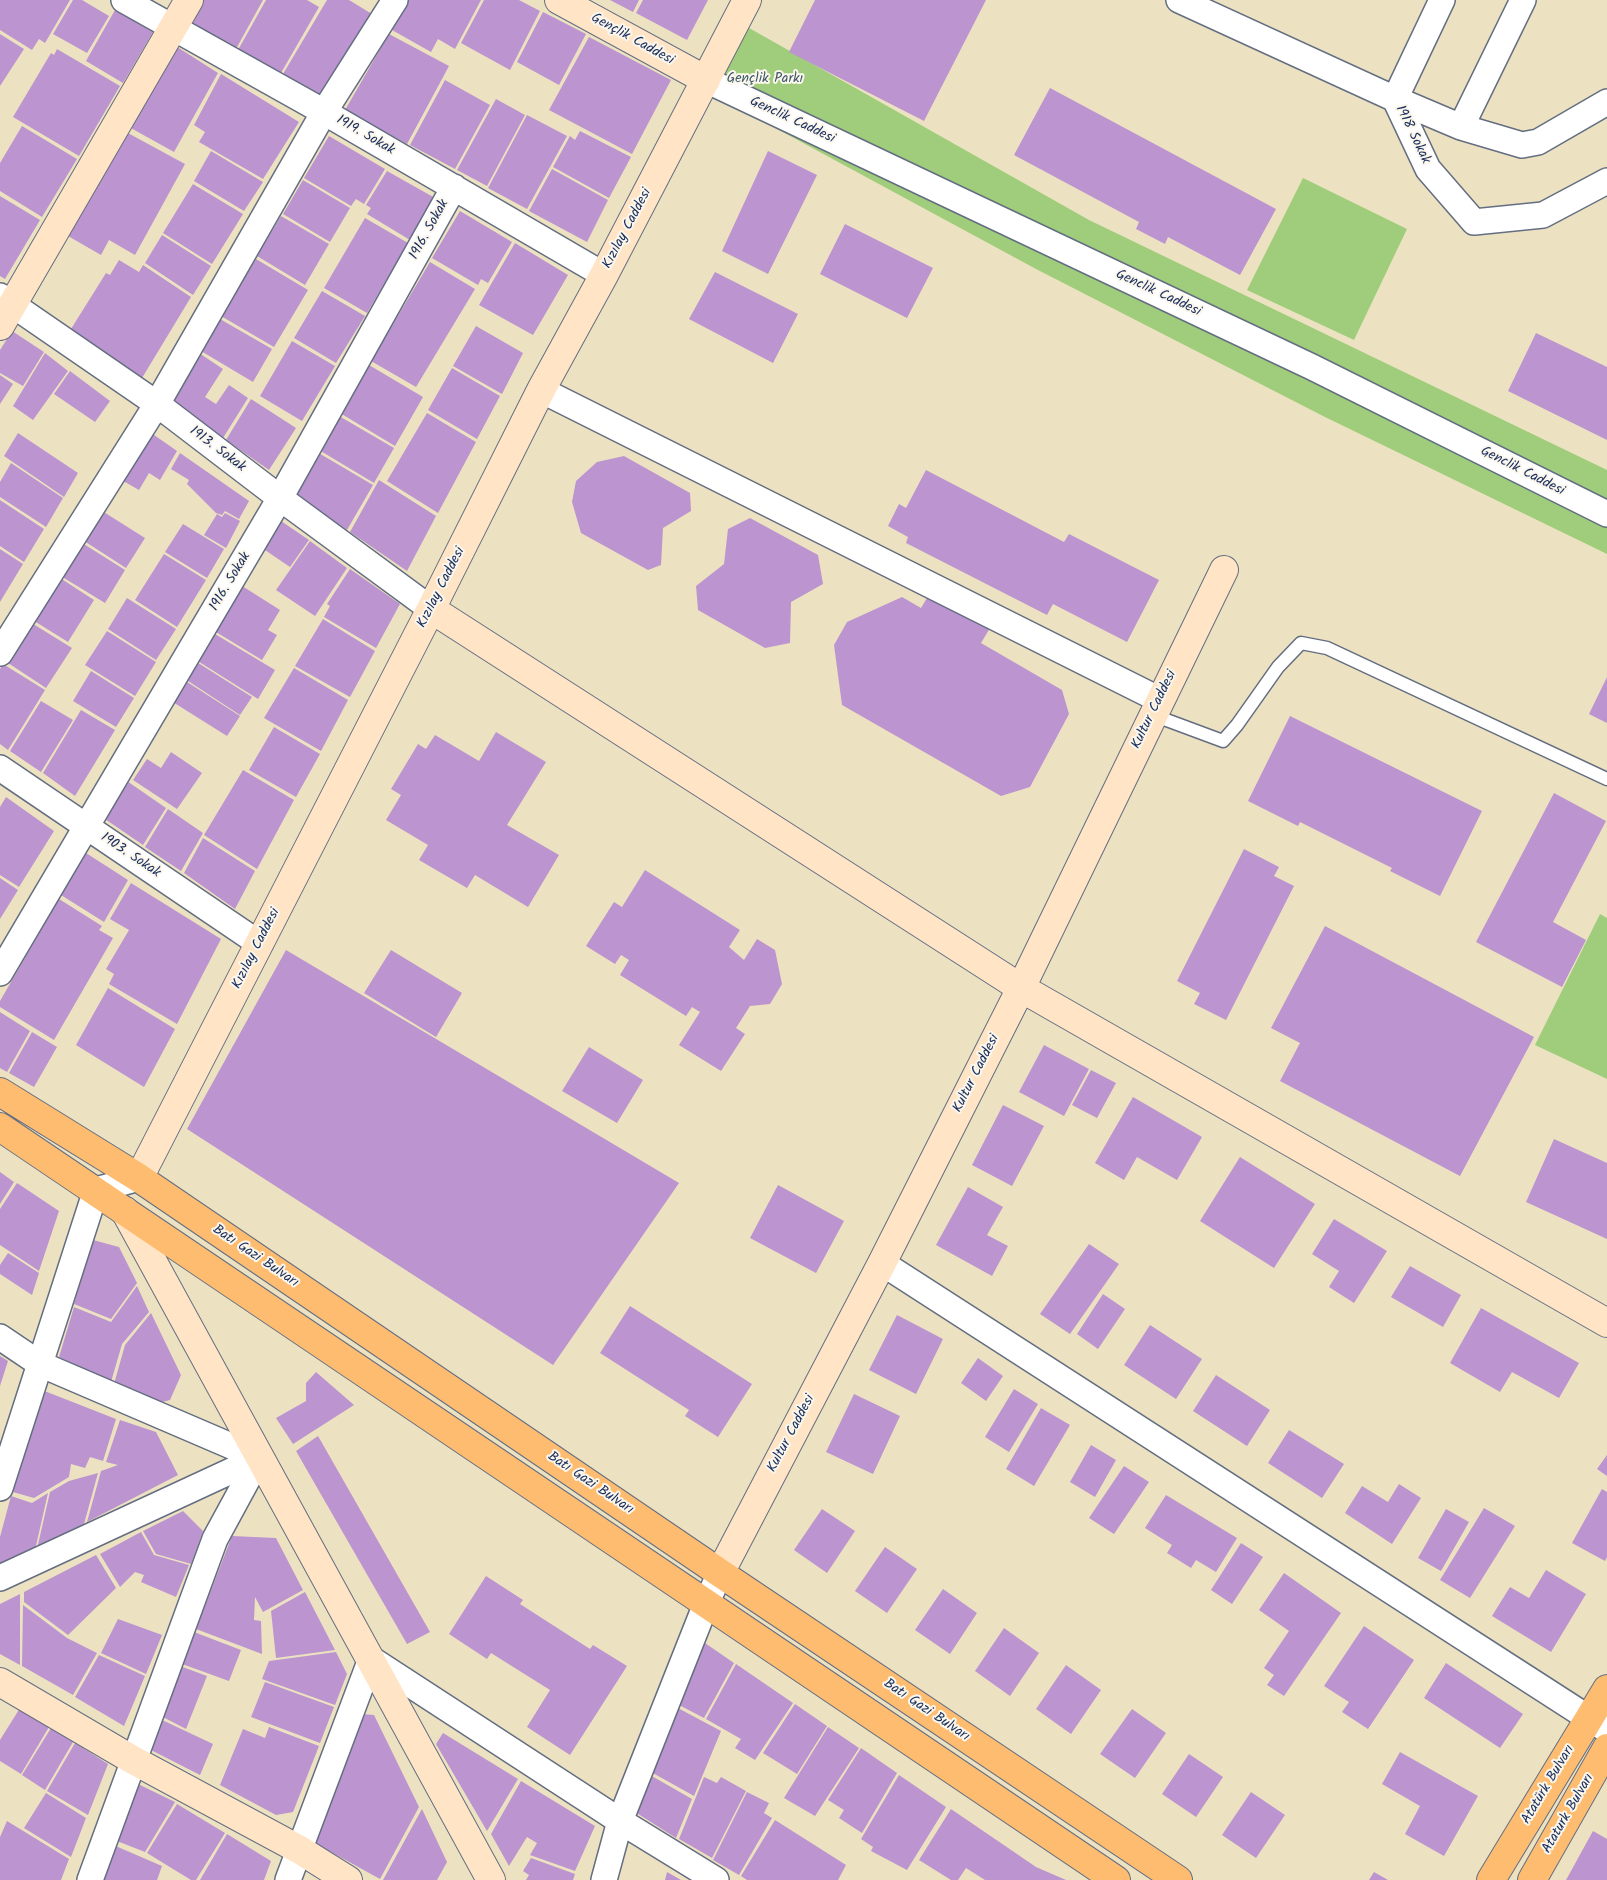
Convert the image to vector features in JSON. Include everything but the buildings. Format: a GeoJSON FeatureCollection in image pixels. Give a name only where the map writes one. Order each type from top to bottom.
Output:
{"type":"FeatureCollection","features":[{"type":"Feature","properties":{"kind":"main road","name":"Batı Gazi Bulvarı"},"geometry":{"type":"LineString","coordinates":[[0,1092],[139,1178],[720,1573],[1178,1880]]}},
{"type":"Feature","properties":{"kind":"main road"},"geometry":{"type":"LineString","coordinates":[[0,1127],[96,1190],[706,1604],[1099,1875]]}},
{"type":"Feature","properties":{"kind":"main road","name":"Atatürk Bulvarı"},"geometry":{"type":"LineString","coordinates":[[1491,1880],[1598,1724],[1607,1689]]}},
{"type":"Feature","properties":{"kind":"main road","name":"Ataturk Bulvarı"},"geometry":{"type":"LineString","coordinates":[[1532,1880],[1607,1748]]}},
{"type":"Feature","properties":{"kind":"street","name":"1919. Sokak"},"geometry":{"type":"LineString","coordinates":[[124,0],[324,112],[604,275]]}},
{"type":"Feature","properties":{"kind":"street"},"geometry":{"type":"LineString","coordinates":[[4,309],[189,0]]}},
{"type":"Feature","properties":{"kind":"street"},"geometry":{"type":"LineString","coordinates":[[0,653],[157,404],[324,112],[395,0]]}},
{"type":"Feature","properties":{"kind":"street","name":"Gençlik Caddesi"},"geometry":{"type":"LineString","coordinates":[[559,0],[706,80]]}},
{"type":"Feature","properties":{"kind":"street","name":"Kızılay Caddesi"},"geometry":{"type":"LineString","coordinates":[[139,1178],[432,609],[541,390],[604,275],[747,0]]}},
{"type":"Feature","properties":{"kind":"street"},"geometry":{"type":"LineString","coordinates":[[1179,0],[1460,127],[1522,146],[1538,142],[1607,102]]}},
{"type":"Feature","properties":{"kind":"street"},"geometry":{"type":"LineString","coordinates":[[1395,99],[1442,0]]}},
{"type":"Feature","properties":{"kind":"street"},"geometry":{"type":"LineString","coordinates":[[1460,127],[1523,0]]}},
{"type":"Feature","properties":{"kind":"street","name":"Genclik Caddesi"},"geometry":{"type":"LineString","coordinates":[[706,80],[1312,367],[1607,514]]}},
{"type":"Feature","properties":{"kind":"street","name":"1918 Sokak"},"geometry":{"type":"LineString","coordinates":[[1395,99],[1428,169],[1474,222],[1543,215],[1607,181]]}},
{"type":"Feature","properties":{"kind":"street","name":"1916. Sokak"},"geometry":{"type":"LineString","coordinates":[[0,973],[280,498],[454,187]]}},
{"type":"Feature","properties":{"kind":"street","name":"1913. Sokak"},"geometry":{"type":"LineString","coordinates":[[4,309],[157,404],[280,498],[432,609]]}},
{"type":"Feature","properties":{"kind":"street"},"geometry":{"type":"LineString","coordinates":[[541,390],[1156,707]]}},
{"type":"Feature","properties":{"kind":"street","name":"Kultur Caddesi"},"geometry":{"type":"LineString","coordinates":[[720,1573],[882,1263],[1020,988],[1224,570]]}},
{"type":"Feature","properties":{"kind":"street"},"geometry":{"type":"LineString","coordinates":[[432,609],[1020,988],[1607,1323]]}},
{"type":"Feature","properties":{"kind":"street","name":"1903. Sokak"},"geometry":{"type":"LineString","coordinates":[[0,768],[260,944]]}},
{"type":"Feature","properties":{"kind":"street"},"geometry":{"type":"LineString","coordinates":[[0,1488],[96,1190],[139,1178]]}},
{"type":"Feature","properties":{"kind":"street"},"geometry":{"type":"LineString","coordinates":[[125,1211],[491,1880]]}},
{"type":"Feature","properties":{"kind":"street"},"geometry":{"type":"LineString","coordinates":[[882,1263],[1598,1724]]}},
{"type":"Feature","properties":{"kind":"street"},"geometry":{"type":"LineString","coordinates":[[0,1337],[40,1364],[260,1458]]}},
{"type":"Feature","properties":{"kind":"street"},"geometry":{"type":"LineString","coordinates":[[0,1578],[260,1458]]}},
{"type":"Feature","properties":{"kind":"street"},"geometry":{"type":"LineString","coordinates":[[90,1880],[215,1539],[260,1458]]}},
{"type":"Feature","properties":{"kind":"street"},"geometry":{"type":"LineString","coordinates":[[604,1880],[620,1821],[720,1573]]}},
{"type":"Feature","properties":{"kind":"street"},"geometry":{"type":"LineString","coordinates":[[371,1659],[620,1821],[716,1880]]}},
{"type":"Feature","properties":{"kind":"street"},"geometry":{"type":"LineString","coordinates":[[288,1880],[371,1659]]}},
{"type":"Feature","properties":{"kind":"street"},"geometry":{"type":"LineString","coordinates":[[0,1682],[133,1760],[300,1850],[348,1880]]}},
{"type":"Feature","properties":{"kind":"lane"},"geometry":{"type":"LineString","coordinates":[[1156,707],[1223,741],[1237,725],[1278,667],[1300,644],[1327,648],[1607,779]]}},
{"type":"Feature","properties":{"kind":"green space","name":"Gençlik Parkı"},"geometry":{"type":"Polygon","coordinates":[[[742,24],[1089,220],[1607,470],[1607,554],[1325,417],[1036,269],[707,91],[742,24]]]}},
{"type":"Feature","properties":{"kind":"green space"},"geometry":{"type":"Polygon","coordinates":[[[1303,178],[1407,229],[1354,340],[1247,290],[1303,178]]]}},
{"type":"Feature","properties":{"kind":"green space"},"geometry":{"type":"Polygon","coordinates":[[[1600,914],[1607,918],[1607,1079],[1535,1045],[1600,914]]]}}]}
